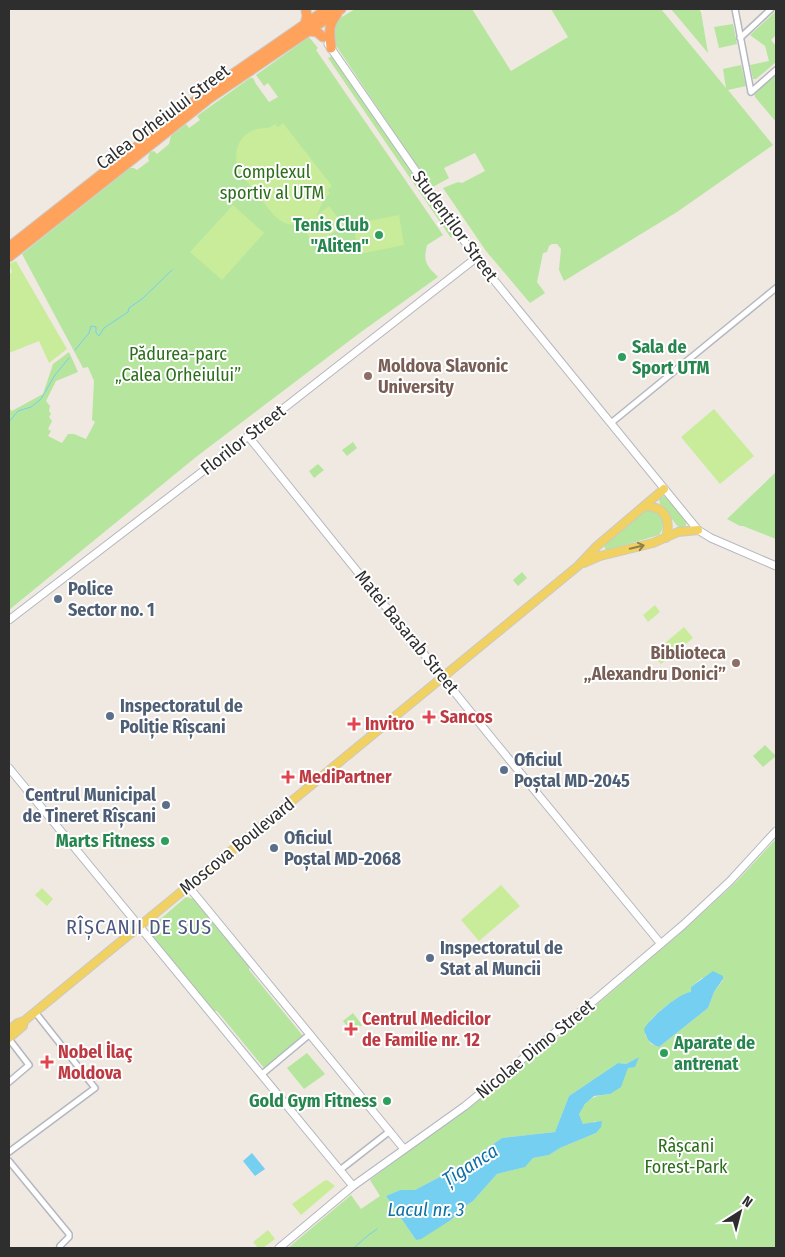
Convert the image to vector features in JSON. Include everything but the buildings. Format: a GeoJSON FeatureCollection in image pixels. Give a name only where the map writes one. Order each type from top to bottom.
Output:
{"type":"FeatureCollection","features":[{"type":"Feature","properties":{"kind":"highway","name":"Calea Orheiului Street"},"geometry":{"type":"LineString","coordinates":[[310,25],[327,9]]}},
{"type":"Feature","properties":{"kind":"highway","name":"Calea Orheiului Street"},"geometry":{"type":"LineString","coordinates":[[9,257],[201,96],[310,25],[341,9]]}},
{"type":"Feature","properties":{"kind":"highway"},"geometry":{"type":"LineString","coordinates":[[331,48],[330,26],[341,9]]}},
{"type":"Feature","properties":{"kind":"highway"},"geometry":{"type":"LineString","coordinates":[[305,10],[310,25],[323,37]]}},
{"type":"Feature","properties":{"kind":"highway","name":"Calea Orheiului Street"},"geometry":{"type":"LineString","coordinates":[[9,247],[138,150]]}},
{"type":"Feature","properties":{"kind":"main road","name":"Studenților Street"},"geometry":{"type":"LineString","coordinates":[[323,37],[476,258],[698,530],[711,538],[776,566]]}},
{"type":"Feature","properties":{"kind":"main road","name":"Florilor Street"},"geometry":{"type":"LineString","coordinates":[[9,620],[476,258]]}},
{"type":"Feature","properties":{"kind":"main road","name":"Matei Basarab Street"},"geometry":{"type":"LineString","coordinates":[[248,436],[661,944]]}},
{"type":"Feature","properties":{"kind":"main road","name":"Moscova Boulevard"},"geometry":{"type":"LineString","coordinates":[[9,1030],[24,1021],[578,566],[602,542],[664,488]]}},
{"type":"Feature","properties":{"kind":"main road"},"geometry":{"type":"LineString","coordinates":[[644,506],[657,508],[665,516],[668,527],[666,538]]}},
{"type":"Feature","properties":{"kind":"main road","name":"Moscova Boulevard"},"geometry":{"type":"LineString","coordinates":[[578,566],[592,559],[654,543],[683,531],[698,530]]}},
{"type":"Feature","properties":{"kind":"main road"},"geometry":{"type":"LineString","coordinates":[[602,542],[602,549],[608,554]]}},
{"type":"Feature","properties":{"kind":"main road"},"geometry":{"type":"LineString","coordinates":[[9,768],[353,1186]]}},
{"type":"Feature","properties":{"kind":"main road","name":"Nicolae Dimo Street"},"geometry":{"type":"LineString","coordinates":[[279,1248],[353,1186],[465,1106],[661,944],[730,881],[776,831]]}},
{"type":"Feature","properties":{"kind":"main road"},"geometry":{"type":"LineString","coordinates":[[188,886],[404,1149]]}},
{"type":"Feature","properties":{"kind":"main road","name":"Moscova Boulevard"},"geometry":{"type":"LineString","coordinates":[[9,1039],[23,1026],[24,1021]]}},
{"type":"Feature","properties":{"kind":"street"},"geometry":{"type":"LineString","coordinates":[[735,9],[751,92],[776,70]]}},
{"type":"Feature","properties":{"kind":"street"},"geometry":{"type":"LineString","coordinates":[[740,38],[772,9]]}},
{"type":"Feature","properties":{"kind":"street"},"geometry":{"type":"LineString","coordinates":[[611,423],[776,288]]}},
{"type":"Feature","properties":{"kind":"street"},"geometry":{"type":"LineString","coordinates":[[9,1152],[95,1088],[35,1012]]}},
{"type":"Feature","properties":{"kind":"street"},"geometry":{"type":"LineString","coordinates":[[261,1075],[310,1034]]}},
{"type":"Feature","properties":{"kind":"street","name":"Moscova Boulevard"},"geometry":{"type":"LineString","coordinates":[[9,1039],[29,1065],[9,1082]]}},
{"type":"Feature","properties":{"kind":"street"},"geometry":{"type":"LineString","coordinates":[[340,1170],[390,1131]]}},
{"type":"Feature","properties":{"kind":"street"},"geometry":{"type":"LineString","coordinates":[[9,1161],[69,1234],[69,1238],[60,1246]]}},
{"type":"Feature","properties":{"kind":"green space"},"geometry":{"type":"Polygon","coordinates":[[[355,9],[472,9],[511,71],[568,37],[551,9],[661,9],[726,88],[723,69],[741,65],[746,86],[728,90],[773,145],[677,212],[564,281],[559,270],[561,249],[557,244],[552,244],[547,252],[543,253],[537,282],[545,293],[530,303],[486,251],[443,188],[458,182],[462,183],[485,171],[475,153],[444,168],[449,178],[431,188],[335,44],[334,30],[337,22],[355,9]]]}},
{"type":"Feature","properties":{"kind":"green space"},"geometry":{"type":"Polygon","coordinates":[[[671,9],[699,9],[708,53],[671,9]]]}},
{"type":"Feature","properties":{"kind":"green space"},"geometry":{"type":"Polygon","coordinates":[[[776,11],[776,35],[771,40],[776,46],[776,62],[756,79],[753,79],[750,65],[769,61],[765,46],[750,35],[776,11]]]}},
{"type":"Feature","properties":{"kind":"green space"},"geometry":{"type":"Polygon","coordinates":[[[733,24],[737,44],[719,48],[714,27],[733,24]]]}},
{"type":"Feature","properties":{"kind":"green space","name":"Pădurea-parc „Calea Orheiului”"},"geometry":{"type":"Polygon","coordinates":[[[309,37],[443,235],[427,245],[426,251],[426,263],[438,277],[361,332],[196,457],[9,610],[9,408],[12,411],[43,394],[53,364],[69,352],[78,372],[56,381],[46,401],[50,406],[49,411],[51,414],[49,417],[52,421],[48,429],[51,431],[48,436],[62,443],[68,434],[74,434],[86,439],[95,422],[92,420],[94,381],[88,367],[83,368],[22,254],[130,168],[137,170],[149,161],[150,152],[154,151],[157,154],[169,144],[171,136],[186,124],[189,128],[200,120],[197,116],[250,78],[253,78],[269,102],[278,97],[268,83],[264,86],[256,75],[309,37]]]}},
{"type":"Feature","properties":{"kind":"green space"},"geometry":{"type":"Polygon","coordinates":[[[332,56],[454,233],[451,238],[328,58],[332,56]]]}},
{"type":"Feature","properties":{"kind":"green space"},"geometry":{"type":"Polygon","coordinates":[[[776,72],[776,122],[755,97],[754,92],[776,72]]]}},
{"type":"Feature","properties":{"kind":"green space","name":"Complexul sportiv al UTM"},"geometry":{"type":"Polygon","coordinates":[[[283,123],[332,186],[327,190],[330,193],[323,201],[316,216],[329,206],[343,225],[316,246],[302,227],[309,221],[293,225],[281,221],[252,189],[237,165],[238,146],[245,135],[257,129],[268,128],[275,124],[278,127],[283,123]]]}},
{"type":"Feature","properties":{"kind":"green space"},"geometry":{"type":"Polygon","coordinates":[[[233,205],[264,233],[222,280],[190,252],[233,205]]]}},
{"type":"Feature","properties":{"kind":"green space","name":"Tenis Club \"Aliten\""},"geometry":{"type":"Polygon","coordinates":[[[399,215],[404,245],[359,254],[353,224],[399,215]]]}},
{"type":"Feature","properties":{"kind":"green space"},"geometry":{"type":"Polygon","coordinates":[[[16,261],[67,349],[49,363],[39,341],[9,353],[9,275],[12,272],[9,264],[16,261]]]}},
{"type":"Feature","properties":{"kind":"green space"},"geometry":{"type":"Polygon","coordinates":[[[714,409],[754,456],[720,484],[681,437],[714,409]]]}},
{"type":"Feature","properties":{"kind":"green space"},"geometry":{"type":"Polygon","coordinates":[[[353,442],[357,448],[347,456],[342,450],[353,442]]]}},
{"type":"Feature","properties":{"kind":"green space"},"geometry":{"type":"Polygon","coordinates":[[[318,464],[324,470],[314,478],[309,471],[318,464]]]}},
{"type":"Feature","properties":{"kind":"green space"},"geometry":{"type":"Polygon","coordinates":[[[776,472],[776,539],[740,526],[727,519],[776,472]]]}},
{"type":"Feature","properties":{"kind":"green space"},"geometry":{"type":"Polygon","coordinates":[[[664,496],[687,521],[685,528],[679,528],[660,504],[659,499],[664,496]]]}},
{"type":"Feature","properties":{"kind":"green space"},"geometry":{"type":"Polygon","coordinates":[[[648,510],[658,513],[662,518],[663,526],[659,535],[608,550],[605,549],[604,545],[643,511],[648,510]]]}},
{"type":"Feature","properties":{"kind":"green space"},"geometry":{"type":"Polygon","coordinates":[[[522,572],[527,578],[518,586],[513,580],[522,572]]]}},
{"type":"Feature","properties":{"kind":"green space"},"geometry":{"type":"Polygon","coordinates":[[[655,605],[660,612],[648,622],[643,615],[655,605]]]}},
{"type":"Feature","properties":{"kind":"green space"},"geometry":{"type":"Polygon","coordinates":[[[684,627],[693,638],[661,664],[652,654],[684,627]]]}},
{"type":"Feature","properties":{"kind":"green space"},"geometry":{"type":"Polygon","coordinates":[[[765,745],[776,756],[763,767],[753,756],[765,745]]]}},
{"type":"Feature","properties":{"kind":"green space","name":"Râșcani Forest-Park"},"geometry":{"type":"Polygon","coordinates":[[[776,839],[776,1248],[288,1248],[351,1195],[361,1209],[380,1196],[370,1180],[552,1043],[686,928],[736,882],[776,839]],[[702,978],[691,987],[691,992],[675,1000],[652,1019],[645,1035],[651,1044],[659,1047],[708,1008],[714,992],[723,980],[702,978]],[[639,1057],[626,1064],[618,1063],[569,1096],[555,1132],[502,1138],[466,1163],[415,1190],[400,1190],[386,1196],[416,1240],[451,1220],[460,1210],[473,1201],[497,1174],[524,1167],[533,1158],[549,1155],[560,1148],[596,1133],[596,1121],[590,1124],[583,1124],[579,1114],[591,1099],[610,1094],[628,1068],[639,1057]]]}},
{"type":"Feature","properties":{"kind":"green space"},"geometry":{"type":"Polygon","coordinates":[[[501,885],[520,906],[479,941],[461,920],[501,885]]]}},
{"type":"Feature","properties":{"kind":"green space"},"geometry":{"type":"Polygon","coordinates":[[[42,888],[53,899],[47,906],[35,895],[42,888]]]}},
{"type":"Feature","properties":{"kind":"green space"},"geometry":{"type":"Polygon","coordinates":[[[186,897],[194,899],[249,965],[249,970],[303,1036],[266,1068],[264,1068],[217,1011],[212,1011],[148,932],[150,928],[186,897]]]}},
{"type":"Feature","properties":{"kind":"green space"},"geometry":{"type":"Polygon","coordinates":[[[353,1013],[362,1025],[353,1033],[343,1021],[353,1013]]]}},
{"type":"Feature","properties":{"kind":"green space"},"geometry":{"type":"Polygon","coordinates":[[[307,1053],[325,1074],[304,1089],[287,1068],[307,1053]]]}},
{"type":"Feature","properties":{"kind":"green space"},"geometry":{"type":"Polygon","coordinates":[[[327,1180],[335,1186],[301,1215],[292,1204],[327,1180]]]}},
{"type":"Feature","properties":{"kind":"green space"},"geometry":{"type":"Polygon","coordinates":[[[268,1230],[275,1239],[263,1248],[258,1248],[253,1242],[268,1230]]]}},
{"type":"Feature","properties":{"kind":"water"},"geometry":{"type":"Polygon","coordinates":[[[713,971],[723,976],[723,979],[714,992],[708,1008],[659,1047],[651,1043],[644,1029],[647,1024],[672,1001],[691,992],[691,987],[713,971]]]}},
{"type":"Feature","properties":{"kind":"water","name":"Lacul nr. 3"},"geometry":{"type":"Polygon","coordinates":[[[639,1057],[635,1067],[628,1068],[621,1087],[610,1094],[594,1096],[585,1104],[579,1114],[583,1124],[602,1121],[601,1127],[596,1133],[560,1148],[549,1155],[533,1158],[525,1167],[497,1174],[473,1201],[460,1210],[451,1220],[421,1239],[416,1240],[386,1196],[400,1190],[415,1190],[466,1163],[502,1138],[555,1132],[569,1096],[618,1063],[626,1064],[639,1057]]]}},
{"type":"Feature","properties":{"kind":"water"},"geometry":{"type":"Polygon","coordinates":[[[252,1153],[265,1169],[255,1176],[243,1161],[252,1153]]]}},
{"type":"Feature","properties":{"kind":"waterway"},"geometry":{"type":"LineString","coordinates":[[75,350],[89,333],[91,326],[96,327],[96,333],[99,336],[104,328],[128,312],[129,308],[142,299],[172,270]]}},
{"type":"Feature","properties":{"kind":"waterway"},"geometry":{"type":"LineString","coordinates":[[9,422],[18,411],[31,407],[41,399],[55,375],[69,358]]}},
{"type":"Feature","properties":{"kind":"waterway","name":"Țîganca"},"geometry":{"type":"LineString","coordinates":[[354,1248],[377,1229]]}},
{"type":"Feature","properties":{"kind":"place","name":"Tenis Club \"Aliten\""},"geometry":{"type":"Point","coordinates":[379,235]}},
{"type":"Feature","properties":{"kind":"place","name":"Sala de Sport UTM"},"geometry":{"type":"Point","coordinates":[622,357]}},
{"type":"Feature","properties":{"kind":"place","name":"Moldova Slavonic University"},"geometry":{"type":"Point","coordinates":[368,376]}},
{"type":"Feature","properties":{"kind":"place","name":"Police Sector no. 1"},"geometry":{"type":"Point","coordinates":[58,599]}},
{"type":"Feature","properties":{"kind":"place","name":"Biblioteca „Alexandru Donici”"},"geometry":{"type":"Point","coordinates":[736,663]}},
{"type":"Feature","properties":{"kind":"place","name":"Inspectoratul de Poliție Rîșcani"},"geometry":{"type":"Point","coordinates":[110,716]}},
{"type":"Feature","properties":{"kind":"place","name":"Sancos"},"geometry":{"type":"Point","coordinates":[429,717]}},
{"type":"Feature","properties":{"kind":"place","name":"Invitro"},"geometry":{"type":"Point","coordinates":[354,724]}},
{"type":"Feature","properties":{"kind":"place","name":"Oficiul Poștal MD-2045"},"geometry":{"type":"Point","coordinates":[504,770]}},
{"type":"Feature","properties":{"kind":"place","name":"MediPartner"},"geometry":{"type":"Point","coordinates":[288,777]}},
{"type":"Feature","properties":{"kind":"place","name":"Centrul Municipal de Tineret Rîșcani"},"geometry":{"type":"Point","coordinates":[166,805]}},
{"type":"Feature","properties":{"kind":"place","name":"Marts Fitness"},"geometry":{"type":"Point","coordinates":[165,841]}},
{"type":"Feature","properties":{"kind":"place","name":"Oficiul Poștal MD-2068"},"geometry":{"type":"Point","coordinates":[274,848]}},
{"type":"Feature","properties":{"kind":"place","name":"Inspectoratul de Stat al Muncii"},"geometry":{"type":"Point","coordinates":[430,958]}},
{"type":"Feature","properties":{"kind":"place","name":"Centrul Medicilor de Familie nr. 12"},"geometry":{"type":"Point","coordinates":[351,1029]}},
{"type":"Feature","properties":{"kind":"place","name":"Aparate de antrenat"},"geometry":{"type":"Point","coordinates":[664,1053]}},
{"type":"Feature","properties":{"kind":"place","name":"Nobel İlaç Moldova"},"geometry":{"type":"Point","coordinates":[47,1062]}},
{"type":"Feature","properties":{"kind":"place","name":"Gold Gym Fitness"},"geometry":{"type":"Point","coordinates":[387,1101]}},
{"type":"Feature","properties":{"kind":"district","name":"RÎȘCANII DE SUS"},"geometry":{"type":"Point","coordinates":[139,927]}}]}
